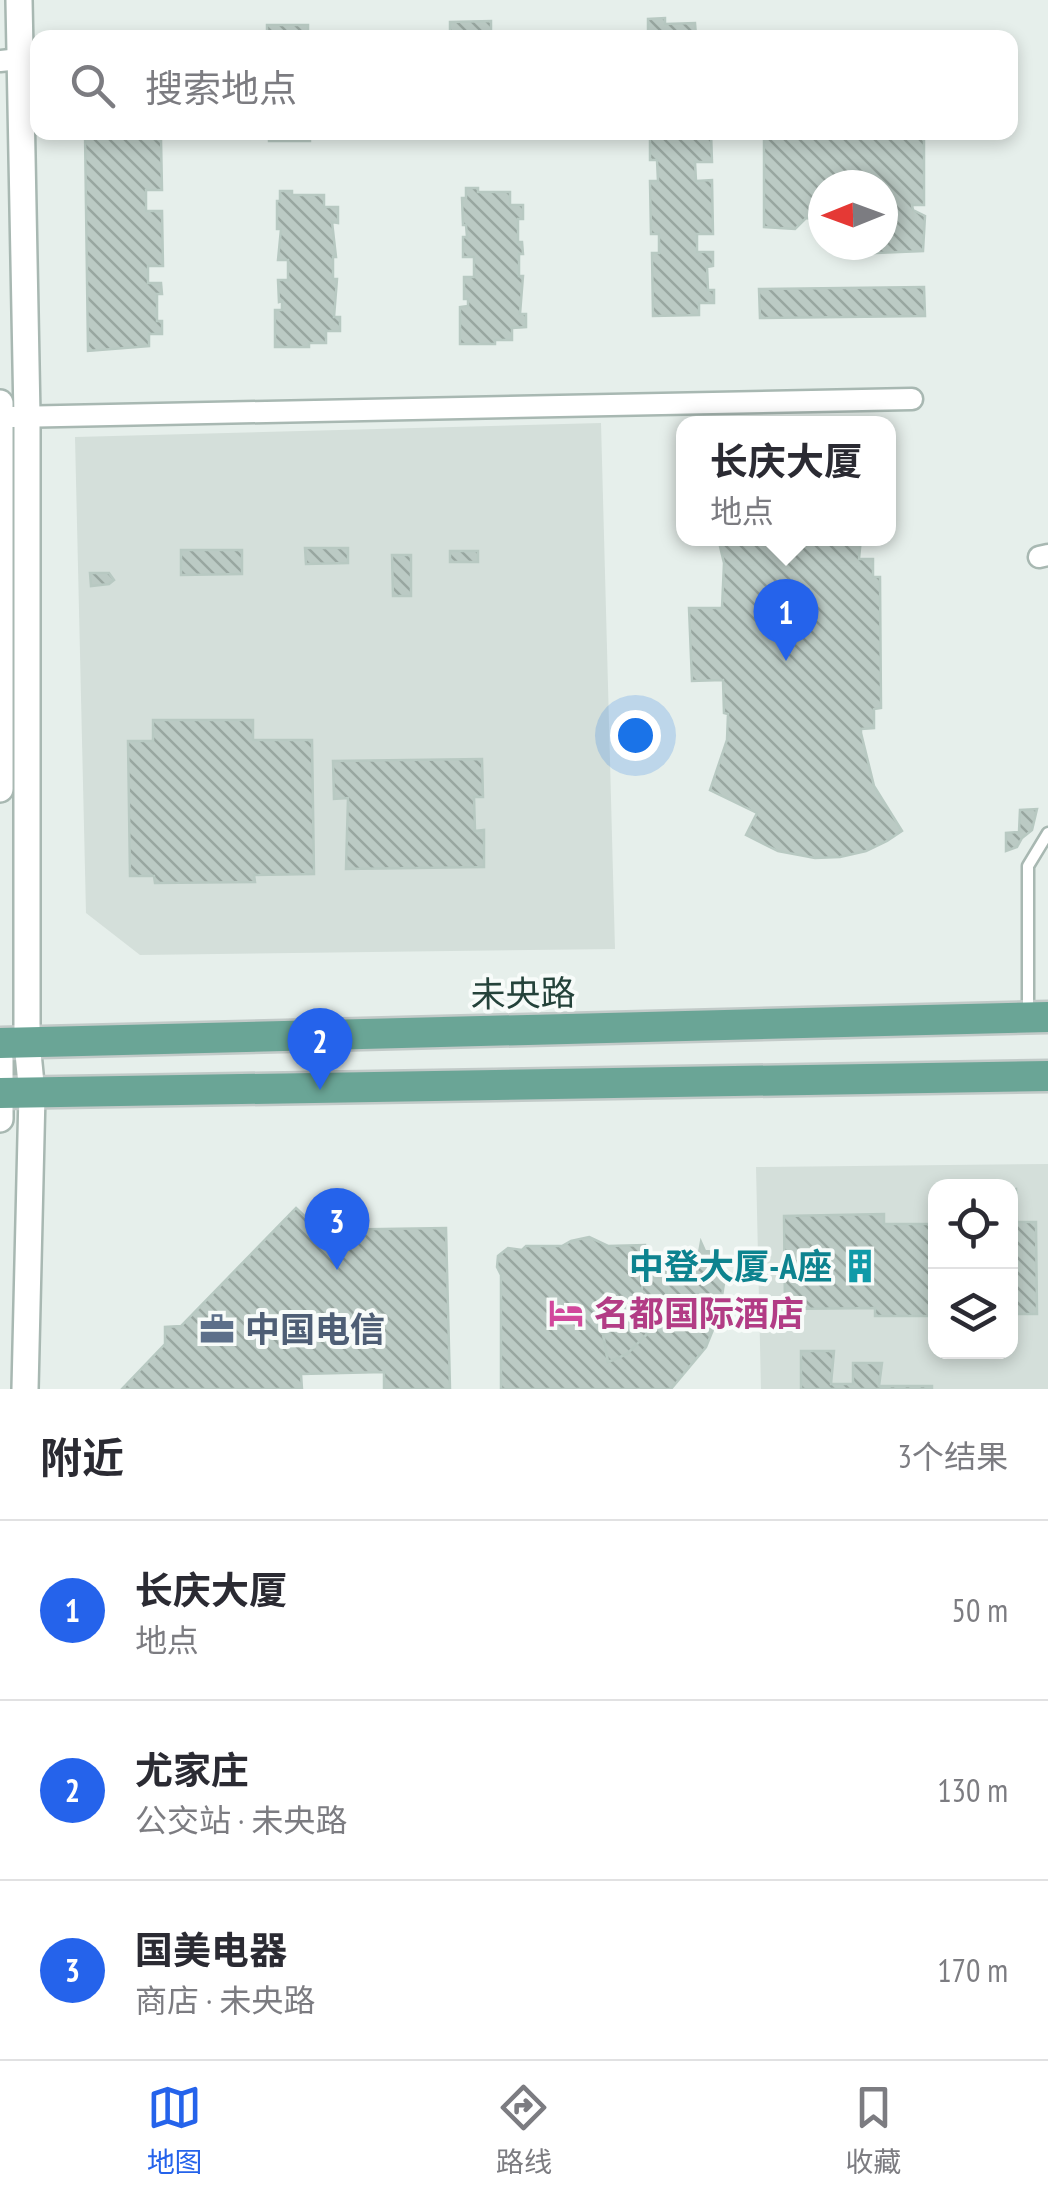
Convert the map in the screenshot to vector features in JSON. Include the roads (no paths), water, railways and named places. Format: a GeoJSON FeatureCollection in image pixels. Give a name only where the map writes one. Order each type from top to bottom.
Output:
{"type":"FeatureCollection","features":[{"type":"Feature","properties":{"kind":"main road","name":"未央路"},"geometry":{"type":"LineString","coordinates":[[14,1043],[1038,1018]]}},
{"type":"Feature","properties":{"kind":"main road"},"geometry":{"type":"LineString","coordinates":[[0,1094],[1048,1076]]}},
{"type":"Feature","properties":{"kind":"street"},"geometry":{"type":"LineString","coordinates":[[19,0],[10,60],[27,416],[14,1043],[32,1094],[26,1389]]}},
{"type":"Feature","properties":{"kind":"street"},"geometry":{"type":"LineString","coordinates":[[0,418],[912,399]]}},
{"type":"Feature","properties":{"kind":"street"},"geometry":{"type":"LineString","coordinates":[[0,403],[0,789]]}},
{"type":"Feature","properties":{"kind":"street"},"geometry":{"type":"LineString","coordinates":[[0,1060],[0,1119]]}},
{"type":"Feature","properties":{"kind":"lane"},"geometry":{"type":"LineString","coordinates":[[1038,1018],[1028,866],[1048,833]]}},
{"type":"Feature","properties":{"kind":"place","name":"长庆大厦"},"geometry":{"type":"Point","coordinates":[786,661]}},
{"type":"Feature","properties":{"kind":"place","name":"尤家庄"},"geometry":{"type":"Point","coordinates":[320,1090]}},
{"type":"Feature","properties":{"kind":"place","name":"中登大厦-A座"},"geometry":{"type":"Point","coordinates":[860,1266]}},
{"type":"Feature","properties":{"kind":"place","name":"国美电器"},"geometry":{"type":"Point","coordinates":[337,1270]}},
{"type":"Feature","properties":{"kind":"place","name":"名都国际酒店"},"geometry":{"type":"Point","coordinates":[566,1313]}},
{"type":"Feature","properties":{"kind":"place","name":"中国电信"},"geometry":{"type":"Point","coordinates":[217,1329]}}]}
